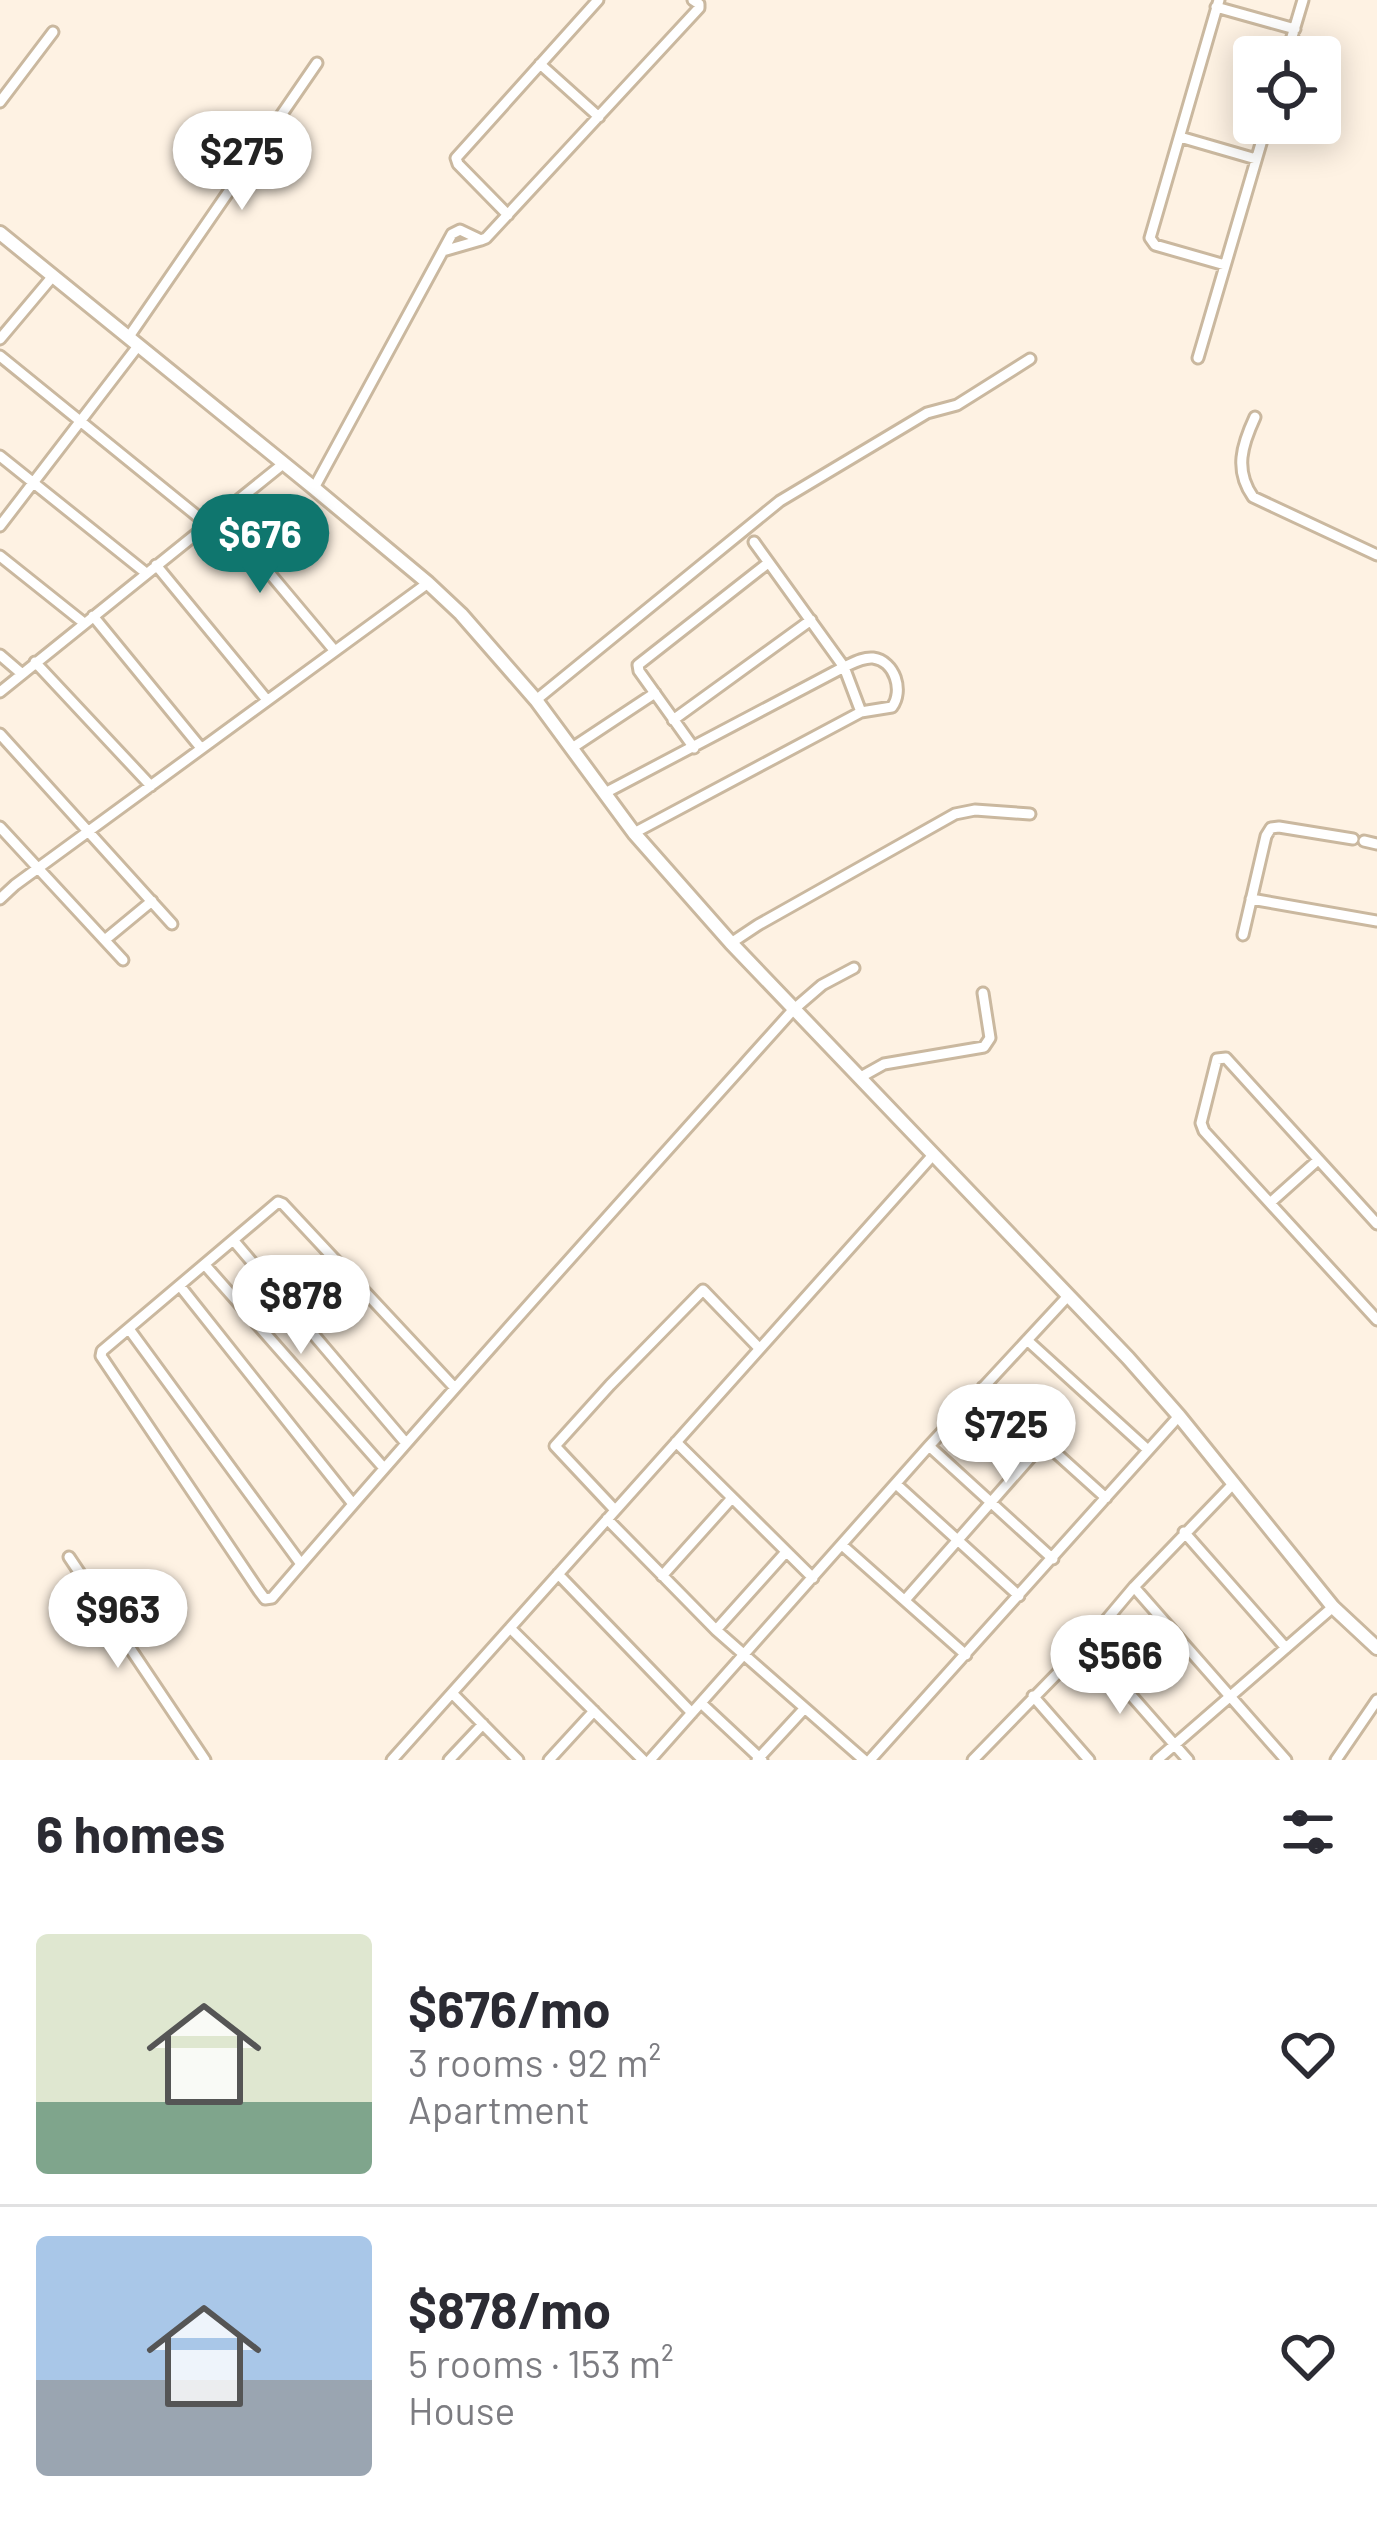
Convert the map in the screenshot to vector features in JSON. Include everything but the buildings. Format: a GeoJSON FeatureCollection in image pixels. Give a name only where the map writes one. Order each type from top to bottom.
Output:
{"type":"FeatureCollection","features":[{"type":"Feature","properties":{"kind":"main road"},"geometry":{"type":"LineString","coordinates":[[0,232],[428,583],[474,628],[536,700],[634,832],[731,944],[1179,1416],[1334,1606],[1377,1644]]}},
{"type":"Feature","properties":{"kind":"street"},"geometry":{"type":"LineString","coordinates":[[508,215],[456,158],[598,0]]}},
{"type":"Feature","properties":{"kind":"street"},"geometry":{"type":"LineString","coordinates":[[314,488],[457,230],[487,238],[699,8],[693,0]]}},
{"type":"Feature","properties":{"kind":"street"},"geometry":{"type":"LineString","coordinates":[[1293,36],[1303,0]]}},
{"type":"Feature","properties":{"kind":"street"},"geometry":{"type":"LineString","coordinates":[[1225,265],[1150,241],[1218,4],[1295,29]]}},
{"type":"Feature","properties":{"kind":"street"},"geometry":{"type":"LineString","coordinates":[[0,102],[52,32]]}},
{"type":"Feature","properties":{"kind":"street"},"geometry":{"type":"LineString","coordinates":[[0,526],[81,421],[317,63]]}},
{"type":"Feature","properties":{"kind":"street"},"geometry":{"type":"LineString","coordinates":[[540,64],[598,117]]}},
{"type":"Feature","properties":{"kind":"street"},"geometry":{"type":"LineString","coordinates":[[1180,137],[1256,160]]}},
{"type":"Feature","properties":{"kind":"street"},"geometry":{"type":"LineString","coordinates":[[1198,358],[1261,144]]}},
{"type":"Feature","properties":{"kind":"street"},"geometry":{"type":"LineString","coordinates":[[0,339],[53,276]]}},
{"type":"Feature","properties":{"kind":"street"},"geometry":{"type":"LineString","coordinates":[[0,356],[207,524]]}},
{"type":"Feature","properties":{"kind":"street"},"geometry":{"type":"LineString","coordinates":[[536,700],[780,501],[927,413],[957,405],[1030,358]]}},
{"type":"Feature","properties":{"kind":"street"},"geometry":{"type":"LineString","coordinates":[[1255,417],[1241,460],[1253,497],[1377,555]]}},
{"type":"Feature","properties":{"kind":"street"},"geometry":{"type":"LineString","coordinates":[[0,456],[151,569],[267,700]]}},
{"type":"Feature","properties":{"kind":"street"},"geometry":{"type":"LineString","coordinates":[[0,692],[283,464]]}},
{"type":"Feature","properties":{"kind":"street"},"geometry":{"type":"LineString","coordinates":[[220,514],[334,650]]}},
{"type":"Feature","properties":{"kind":"street"},"geometry":{"type":"LineString","coordinates":[[754,542],[844,667],[861,712]]}},
{"type":"Feature","properties":{"kind":"street"},"geometry":{"type":"LineString","coordinates":[[0,556],[88,619],[202,748]]}},
{"type":"Feature","properties":{"kind":"street"},"geometry":{"type":"LineString","coordinates":[[694,748],[638,665],[768,562]]}},
{"type":"Feature","properties":{"kind":"street"},"geometry":{"type":"LineString","coordinates":[[0,898],[428,583]]}},
{"type":"Feature","properties":{"kind":"street"},"geometry":{"type":"LineString","coordinates":[[674,720],[811,620]]}},
{"type":"Feature","properties":{"kind":"street"},"geometry":{"type":"LineString","coordinates":[[0,655],[21,673]]}},
{"type":"Feature","properties":{"kind":"street"},"geometry":{"type":"LineString","coordinates":[[605,793],[844,667],[867,658],[879,659],[889,667],[899,687],[892,706],[861,712],[634,832]]}},
{"type":"Feature","properties":{"kind":"street"},"geometry":{"type":"LineString","coordinates":[[35,662],[151,786]]}},
{"type":"Feature","properties":{"kind":"street"},"geometry":{"type":"LineString","coordinates":[[572,748],[655,693]]}},
{"type":"Feature","properties":{"kind":"street"},"geometry":{"type":"LineString","coordinates":[[0,734],[172,924]]}},
{"type":"Feature","properties":{"kind":"street"},"geometry":{"type":"LineString","coordinates":[[731,944],[956,814],[1030,814]]}},
{"type":"Feature","properties":{"kind":"street"},"geometry":{"type":"LineString","coordinates":[[0,827],[123,960]]}},
{"type":"Feature","properties":{"kind":"street"},"geometry":{"type":"LineString","coordinates":[[1243,935],[1270,828],[1377,844]]}},
{"type":"Feature","properties":{"kind":"street"},"geometry":{"type":"LineString","coordinates":[[1251,898],[1377,921]]}},
{"type":"Feature","properties":{"kind":"street"},"geometry":{"type":"LineString","coordinates":[[106,939],[152,901]]}},
{"type":"Feature","properties":{"kind":"street"},"geometry":{"type":"LineString","coordinates":[[454,1387],[281,1202],[102,1351],[103,1363],[265,1599],[272,1598],[405,1442],[793,1010],[822,985],[854,968]]}},
{"type":"Feature","properties":{"kind":"street"},"geometry":{"type":"LineString","coordinates":[[859,1078],[884,1064],[984,1047],[990,1038],[983,993]]}},
{"type":"Feature","properties":{"kind":"street"},"geometry":{"type":"LineString","coordinates":[[1377,1224],[1226,1058],[1217,1058],[1202,1127],[1377,1320]]}},
{"type":"Feature","properties":{"kind":"street"},"geometry":{"type":"LineString","coordinates":[[392,1760],[933,1155]]}},
{"type":"Feature","properties":{"kind":"street"},"geometry":{"type":"LineString","coordinates":[[1270,1203],[1318,1160]]}},
{"type":"Feature","properties":{"kind":"street"},"geometry":{"type":"LineString","coordinates":[[234,1241],[405,1442]]}},
{"type":"Feature","properties":{"kind":"street"},"geometry":{"type":"LineString","coordinates":[[205,1265],[383,1467]]}},
{"type":"Feature","properties":{"kind":"street"},"geometry":{"type":"LineString","coordinates":[[180,1286],[352,1504]]}},
{"type":"Feature","properties":{"kind":"street"},"geometry":{"type":"LineString","coordinates":[[760,1348],[703,1290],[555,1446],[662,1576],[743,1655],[867,1760],[1179,1416]]}},
{"type":"Feature","properties":{"kind":"street"},"geometry":{"type":"LineString","coordinates":[[510,1628],[647,1760],[1068,1296]]}},
{"type":"Feature","properties":{"kind":"street"},"geometry":{"type":"LineString","coordinates":[[129,1329],[301,1564]]}},
{"type":"Feature","properties":{"kind":"street"},"geometry":{"type":"LineString","coordinates":[[1027,1340],[1148,1450]]}},
{"type":"Feature","properties":{"kind":"street"},"geometry":{"type":"LineString","coordinates":[[983,1387],[1106,1498]]}},
{"type":"Feature","properties":{"kind":"street"},"geometry":{"type":"LineString","coordinates":[[676,1442],[813,1578]]}},
{"type":"Feature","properties":{"kind":"street"},"geometry":{"type":"LineString","coordinates":[[904,1600],[1044,1442]]}},
{"type":"Feature","properties":{"kind":"street"},"geometry":{"type":"LineString","coordinates":[[929,1446],[1053,1559]]}},
{"type":"Feature","properties":{"kind":"street"},"geometry":{"type":"LineString","coordinates":[[973,1760],[1234,1483]]}},
{"type":"Feature","properties":{"kind":"street"},"geometry":{"type":"LineString","coordinates":[[896,1484],[1019,1596]]}},
{"type":"Feature","properties":{"kind":"street"},"geometry":{"type":"LineString","coordinates":[[662,1576],[732,1498]]}},
{"type":"Feature","properties":{"kind":"street"},"geometry":{"type":"LineString","coordinates":[[1184,1532],[1286,1648]]}},
{"type":"Feature","properties":{"kind":"street"},"geometry":{"type":"LineString","coordinates":[[842,1545],[966,1655]]}},
{"type":"Feature","properties":{"kind":"street"},"geometry":{"type":"LineString","coordinates":[[716,1630],[786,1552]]}},
{"type":"Feature","properties":{"kind":"street"},"geometry":{"type":"LineString","coordinates":[[69,1557],[205,1760]]}},
{"type":"Feature","properties":{"kind":"street"},"geometry":{"type":"LineString","coordinates":[[558,1574],[696,1708],[759,1759],[804,1709]]}},
{"type":"Feature","properties":{"kind":"street"},"geometry":{"type":"LineString","coordinates":[[1134,1587],[1286,1760]]}},
{"type":"Feature","properties":{"kind":"street"},"geometry":{"type":"LineString","coordinates":[[1157,1760],[1334,1606]]}},
{"type":"Feature","properties":{"kind":"street"},"geometry":{"type":"LineString","coordinates":[[1086,1645],[1188,1760]]}},
{"type":"Feature","properties":{"kind":"street"},"geometry":{"type":"LineString","coordinates":[[452,1693],[518,1760]]}},
{"type":"Feature","properties":{"kind":"street"},"geometry":{"type":"LineString","coordinates":[[1033,1696],[1089,1760]]}},
{"type":"Feature","properties":{"kind":"street"},"geometry":{"type":"LineString","coordinates":[[1336,1760],[1377,1700]]}},
{"type":"Feature","properties":{"kind":"street"},"geometry":{"type":"LineString","coordinates":[[549,1760],[594,1712]]}},
{"type":"Feature","properties":{"kind":"street"},"geometry":{"type":"LineString","coordinates":[[449,1760],[483,1724]]}},
{"type":"Feature","properties":{"kind":"street"},"geometry":{"type":"LineString","coordinates":[[981,1750],[990,1760]]}}]}
